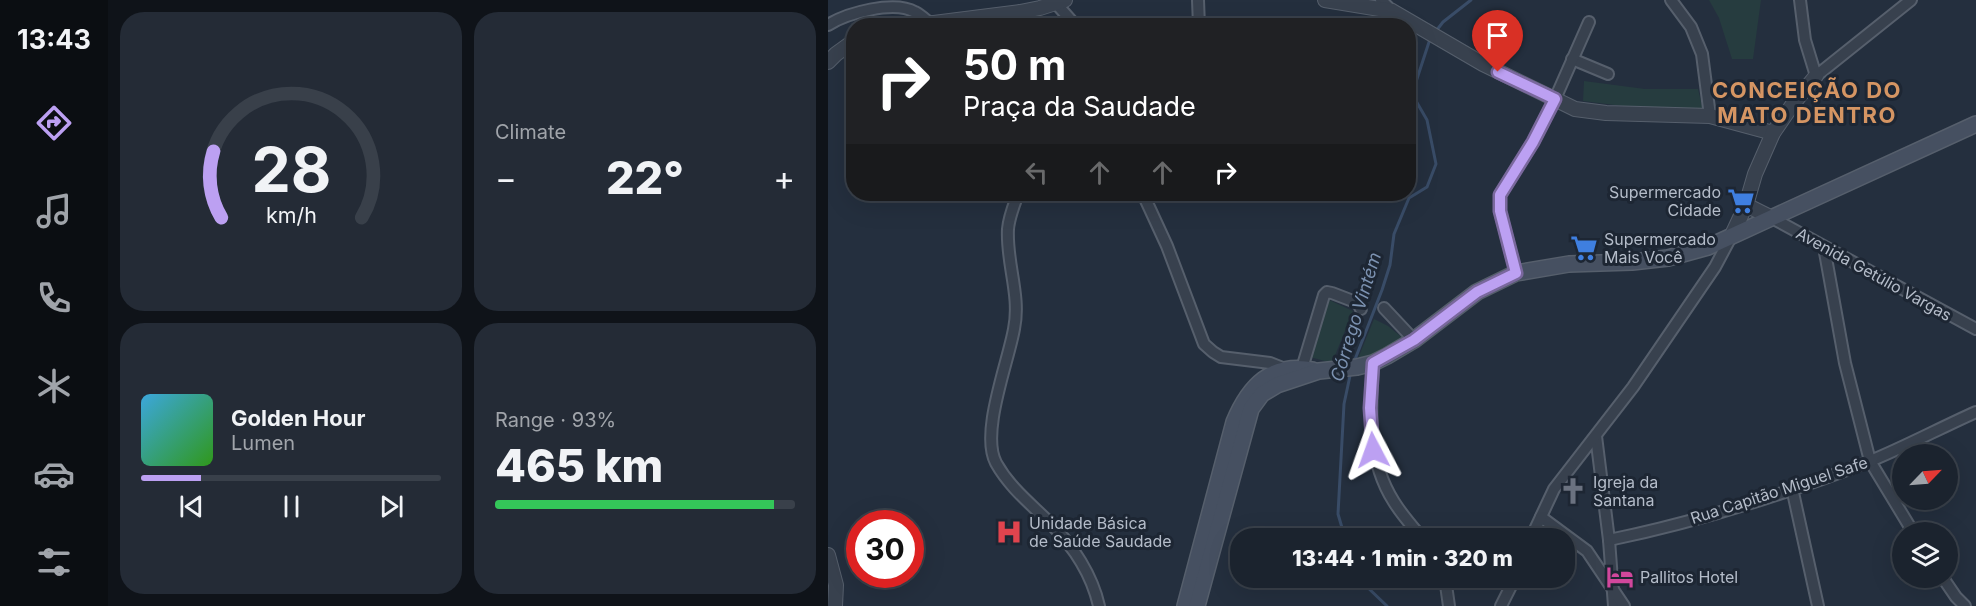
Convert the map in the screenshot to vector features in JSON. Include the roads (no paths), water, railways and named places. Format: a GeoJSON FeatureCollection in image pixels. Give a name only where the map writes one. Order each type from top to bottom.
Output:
{"type":"FeatureCollection","features":[{"type":"Feature","properties":{"kind":"main road"},"geometry":{"type":"LineString","coordinates":[[1197,606],[1251,409],[1262,394],[1301,373],[1373,363],[1414,340],[1477,292],[1516,273],[1569,264],[1632,262],[1668,258],[1708,247],[1976,124]]}},
{"type":"Feature","properties":{"kind":"main road"},"geometry":{"type":"LineString","coordinates":[[1185,606],[1234,422],[1241,405],[1253,387],[1270,374],[1285,369],[1301,373]]}},
{"type":"Feature","properties":{"kind":"street"},"geometry":{"type":"LineString","coordinates":[[1198,0],[1199,18]]}},
{"type":"Feature","properties":{"kind":"street"},"geometry":{"type":"LineString","coordinates":[[1325,0],[1392,10]]}},
{"type":"Feature","properties":{"kind":"street"},"geometry":{"type":"LineString","coordinates":[[1381,0],[1405,18]]}},
{"type":"Feature","properties":{"kind":"street"},"geometry":{"type":"LineString","coordinates":[[1671,0],[1691,27],[1702,54],[1710,116]]}},
{"type":"Feature","properties":{"kind":"street"},"geometry":{"type":"LineString","coordinates":[[1800,0],[1805,40],[1816,76]]}},
{"type":"Feature","properties":{"kind":"street"},"geometry":{"type":"LineString","coordinates":[[1536,528],[1554,489],[1633,387],[1715,267],[1746,205],[1755,174],[1773,133],[1793,104],[1816,76],[1911,0]]}},
{"type":"Feature","properties":{"kind":"street"},"geometry":{"type":"LineString","coordinates":[[985,18],[1020,12],[1058,1],[1070,18]]}},
{"type":"Feature","properties":{"kind":"street"},"geometry":{"type":"LineString","coordinates":[[828,26],[865,11],[899,7],[914,12],[922,18]]}},
{"type":"Feature","properties":{"kind":"street"},"geometry":{"type":"LineString","coordinates":[[1516,273],[1500,211],[1500,195],[1533,142],[1589,22]]}},
{"type":"Feature","properties":{"kind":"street"},"geometry":{"type":"LineString","coordinates":[[1416,24],[1498,72],[1575,109],[1606,113],[1710,116],[1773,133]]}},
{"type":"Feature","properties":{"kind":"street"},"geometry":{"type":"LineString","coordinates":[[828,62],[846,47]]}},
{"type":"Feature","properties":{"kind":"street"},"geometry":{"type":"LineString","coordinates":[[1572,59],[1608,74]]}},
{"type":"Feature","properties":{"kind":"street"},"geometry":{"type":"LineString","coordinates":[[1016,201],[1008,228],[1017,304],[1015,326],[993,414],[990,430],[991,446],[995,462],[1018,494],[1051,524],[1070,546],[1085,571],[1099,606]]}},
{"type":"Feature","properties":{"kind":"street"},"geometry":{"type":"LineString","coordinates":[[1146,201],[1167,246],[1204,344],[1221,357],[1270,363],[1285,369]]}},
{"type":"Feature","properties":{"kind":"street"},"geometry":{"type":"LineString","coordinates":[[1746,205],[1772,218]]}},
{"type":"Feature","properties":{"kind":"street","name":"Avenida Getúlio Vargas"},"geometry":{"type":"LineString","coordinates":[[1772,218],[1976,329]]}},
{"type":"Feature","properties":{"kind":"street"},"geometry":{"type":"LineString","coordinates":[[1824,247],[1845,363],[1870,461],[1907,522]]}},
{"type":"Feature","properties":{"kind":"street"},"geometry":{"type":"LineString","coordinates":[[1301,373],[1324,295],[1327,292],[1332,293],[1358,303],[1361,309]]}},
{"type":"Feature","properties":{"kind":"street"},"geometry":{"type":"LineString","coordinates":[[1384,308],[1414,340]]}},
{"type":"Feature","properties":{"kind":"street"},"geometry":{"type":"LineString","coordinates":[[1373,363],[1370,408],[1373,450],[1393,502],[1414,528]]}},
{"type":"Feature","properties":{"kind":"street","name":"Rua Capitão Miguel Safe"},"geometry":{"type":"LineString","coordinates":[[1610,540],[1723,510],[1870,461],[1976,412]]}},
{"type":"Feature","properties":{"kind":"street"},"geometry":{"type":"LineString","coordinates":[[1596,436],[1610,540],[1614,606]]}},
{"type":"Feature","properties":{"kind":"street"},"geometry":{"type":"LineString","coordinates":[[1792,488],[1818,606]]}},
{"type":"Feature","properties":{"kind":"street"},"geometry":{"type":"LineString","coordinates":[[1541,517],[1587,551],[1624,606]]}},
{"type":"Feature","properties":{"kind":"street"},"geometry":{"type":"LineString","coordinates":[[828,555],[836,585],[834,606]]}},
{"type":"Feature","properties":{"kind":"street"},"geometry":{"type":"LineString","coordinates":[[1447,588],[1449,606]]}},
{"type":"Feature","properties":{"kind":"street"},"geometry":{"type":"LineString","coordinates":[[1501,606],[1510,588]]}},
{"type":"Feature","properties":{"kind":"street"},"geometry":{"type":"LineString","coordinates":[[1950,588],[1965,606]]}},
{"type":"Feature","properties":{"kind":"waterway","name":"Córrego Vintém"},"geometry":{"type":"LineString","coordinates":[[1436,31],[1443,22],[1471,0]]}},
{"type":"Feature","properties":{"kind":"waterway","name":"Córrego Vintém"},"geometry":{"type":"LineString","coordinates":[[1416,82],[1430,39]]}},
{"type":"Feature","properties":{"kind":"waterway","name":"Córrego Vintém"},"geometry":{"type":"LineString","coordinates":[[1416,101],[1427,120],[1436,164],[1427,187],[1416,194]]}},
{"type":"Feature","properties":{"kind":"waterway","name":"Córrego Vintém"},"geometry":{"type":"LineString","coordinates":[[1354,362],[1382,290],[1390,265],[1394,234],[1408,201]]}},
{"type":"Feature","properties":{"kind":"waterway","name":"Córrego Vintém"},"geometry":{"type":"LineString","coordinates":[[1342,528],[1338,514],[1344,404],[1351,371]]}},
{"type":"Feature","properties":{"kind":"waterway","name":"Córrego Vintém"},"geometry":{"type":"LineString","coordinates":[[1368,588],[1387,606]]}},
{"type":"Feature","properties":{"kind":"place","name":"Supermercado Cidade"},"geometry":{"type":"Point","coordinates":[1741,201]}},
{"type":"Feature","properties":{"kind":"place","name":"Supermercado Mais Você"},"geometry":{"type":"Point","coordinates":[1584,248]}},
{"type":"Feature","properties":{"kind":"place","name":"Igreja da Santana"},"geometry":{"type":"Point","coordinates":[1573,491]}},
{"type":"Feature","properties":{"kind":"place","name":"Unidade Básica de Saúde Saudade"},"geometry":{"type":"Point","coordinates":[1009,532]}},
{"type":"Feature","properties":{"kind":"place","name":"Pallitos Hotel"},"geometry":{"type":"Point","coordinates":[1620,577]}},
{"type":"Feature","properties":{"kind":"district","name":"CONCEIÇÃO DO MATO DENTRO"},"geometry":{"type":"Point","coordinates":[1807,102]}}]}
